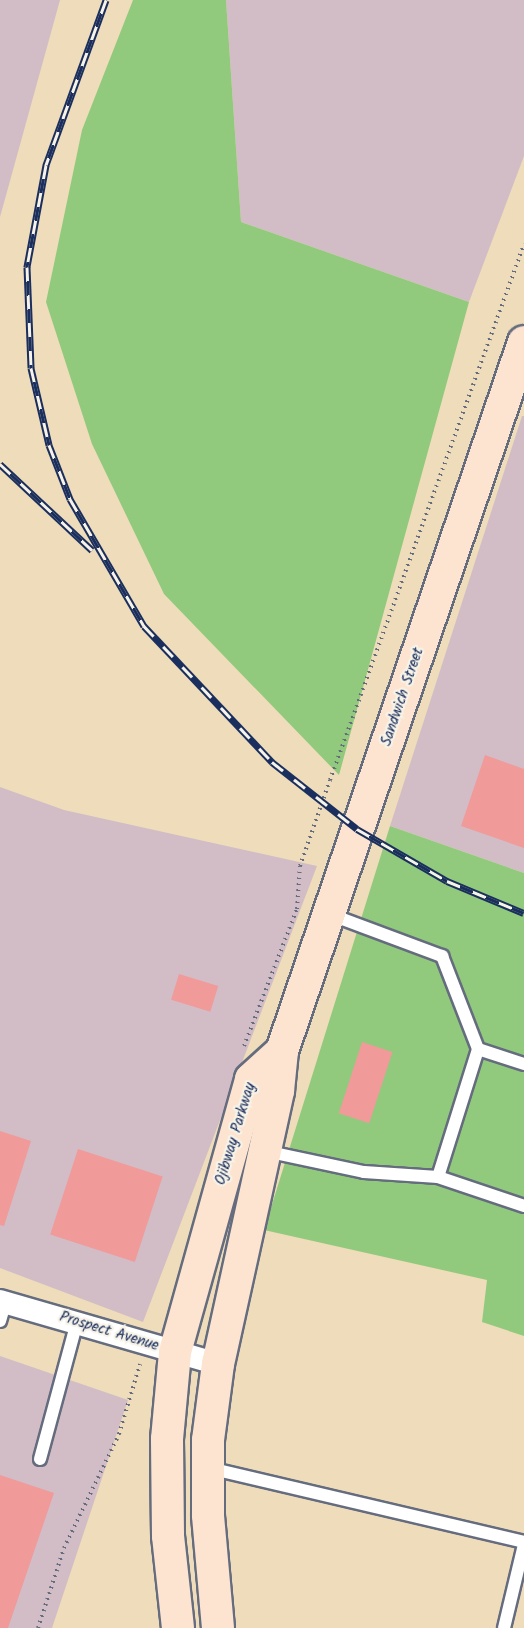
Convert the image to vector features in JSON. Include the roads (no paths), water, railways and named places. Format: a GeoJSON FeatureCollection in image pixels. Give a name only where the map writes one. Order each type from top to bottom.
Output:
{"type":"FeatureCollection","features":[{"type":"Feature","properties":{"kind":"main road","name":"Sandwich Street"},"geometry":{"type":"LineString","coordinates":[[282,1051],[524,342]]}},
{"type":"Feature","properties":{"kind":"main road","name":"Ojibway Parkway"},"geometry":{"type":"LineString","coordinates":[[218,1628],[207,1467],[218,1364],[264,1150],[282,1051]]}},
{"type":"Feature","properties":{"kind":"main road","name":"Ojibway Parkway"},"geometry":{"type":"LineString","coordinates":[[178,1628],[168,1536],[167,1439],[175,1352],[250,1079],[282,1051]]}},
{"type":"Feature","properties":{"kind":"street","name":"Prospect Avenue"},"geometry":{"type":"LineString","coordinates":[[2,1308],[77,1322],[218,1364]]}},
{"type":"Feature","properties":{"kind":"lane"},"geometry":{"type":"LineString","coordinates":[[328,914],[442,956],[478,1049],[438,1178]]}},
{"type":"Feature","properties":{"kind":"lane"},"geometry":{"type":"LineString","coordinates":[[478,1049],[524,1064]]}},
{"type":"Feature","properties":{"kind":"lane"},"geometry":{"type":"LineString","coordinates":[[264,1150],[364,1172],[438,1178],[524,1206]]}},
{"type":"Feature","properties":{"kind":"lane"},"geometry":{"type":"LineString","coordinates":[[40,1459],[77,1322]]}},
{"type":"Feature","properties":{"kind":"lane"},"geometry":{"type":"LineString","coordinates":[[207,1467],[524,1543],[504,1628]]}},
{"type":"Feature","properties":{"kind":"railway"},"geometry":{"type":"LineString","coordinates":[[106,0],[46,165],[27,267],[31,368],[49,445],[70,499],[144,626],[272,762],[357,829],[447,881],[524,913]]}},
{"type":"Feature","properties":{"kind":"railway"},"geometry":{"type":"LineString","coordinates":[[0,464],[92,550]]}}]}
